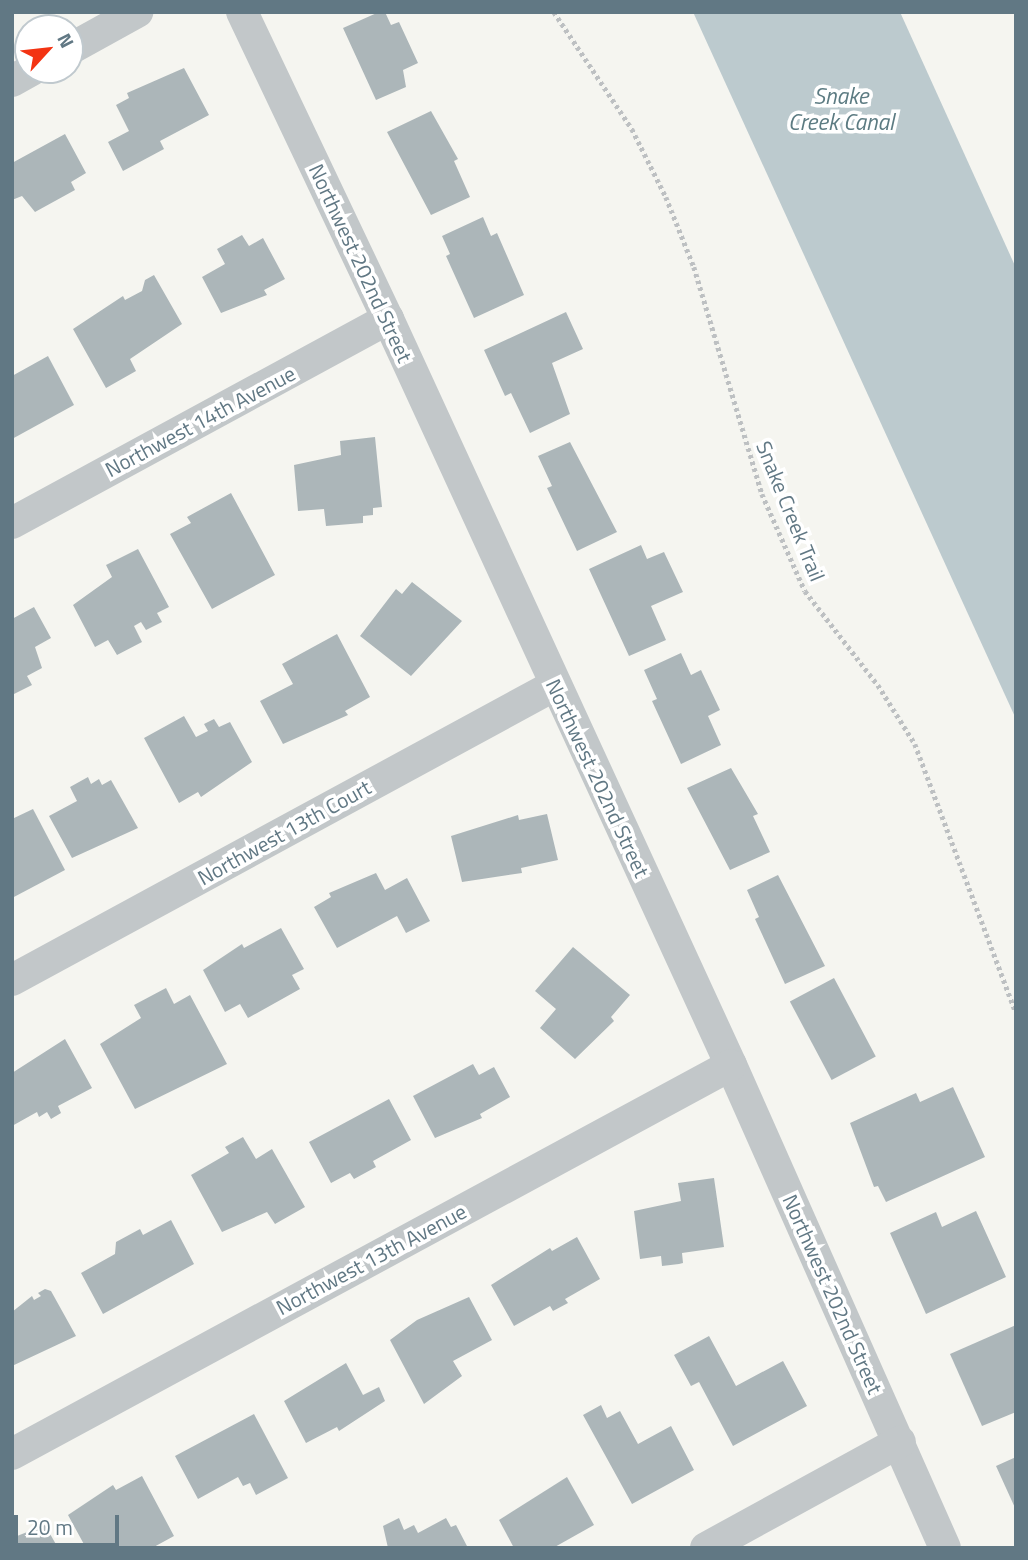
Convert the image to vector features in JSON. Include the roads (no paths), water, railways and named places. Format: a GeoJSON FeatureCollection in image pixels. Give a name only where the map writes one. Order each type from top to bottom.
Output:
{"type":"FeatureCollection","features":[{"type":"Feature","properties":{"kind":"street"},"geometry":{"type":"LineString","coordinates":[[84,41],[137,12]]}},
{"type":"Feature","properties":{"kind":"street","name":"Northwest 202nd Street"},"geometry":{"type":"LineString","coordinates":[[242,12],[388,319],[731,1065],[945,1548]]}},
{"type":"Feature","properties":{"kind":"street","name":"Northwest 14th Avenue"},"geometry":{"type":"LineString","coordinates":[[12,523],[388,319]]}},
{"type":"Feature","properties":{"kind":"street","name":"Northwest 13th Court"},"geometry":{"type":"LineString","coordinates":[[12,980],[555,685]]}},
{"type":"Feature","properties":{"kind":"street","name":"Northwest 13th Avenue"},"geometry":{"type":"LineString","coordinates":[[12,1454],[731,1065]]}},
{"type":"Feature","properties":{"kind":"street"},"geometry":{"type":"LineString","coordinates":[[706,1548],[900,1443]]}},
{"type":"Feature","properties":{"kind":"water","name":"Snake Creek Canal"},"geometry":{"type":"Polygon","coordinates":[[[693,12],[900,12],[1016,268],[1016,719],[693,12]]]}}]}
